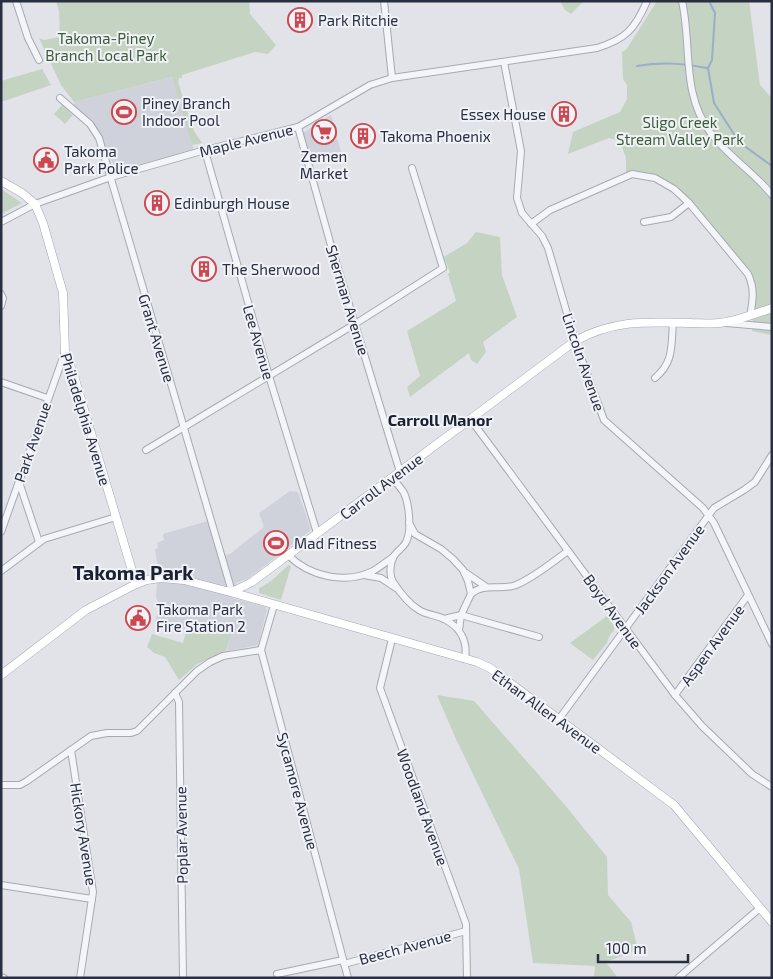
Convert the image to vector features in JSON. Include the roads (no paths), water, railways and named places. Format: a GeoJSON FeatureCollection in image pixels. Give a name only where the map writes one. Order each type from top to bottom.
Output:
{"type":"FeatureCollection","features":[{"type":"Feature","properties":{"kind":"main road"},"geometry":{"type":"LineString","coordinates":[[1,181],[35,204]]}},
{"type":"Feature","properties":{"kind":"main road","name":"Philadelphia Avenue"},"geometry":{"type":"LineString","coordinates":[[35,204],[43,223],[63,293],[64,352],[74,376],[136,584]]}},
{"type":"Feature","properties":{"kind":"main road","name":"Carroll Avenue"},"geometry":{"type":"LineString","coordinates":[[232,592],[252,582],[576,341],[593,331],[613,326],[673,322],[720,323],[750,316],[772,308]]}},
{"type":"Feature","properties":{"kind":"main road"},"geometry":{"type":"LineString","coordinates":[[1,675],[86,610],[147,580],[161,578],[184,580],[232,592]]}},
{"type":"Feature","properties":{"kind":"main road","name":"Ethan Allen Avenue"},"geometry":{"type":"LineString","coordinates":[[232,592],[465,659],[490,668],[674,805],[772,922]]}},
{"type":"Feature","properties":{"kind":"street"},"geometry":{"type":"LineString","coordinates":[[16,1],[28,38],[39,60]]}},
{"type":"Feature","properties":{"kind":"street"},"geometry":{"type":"LineString","coordinates":[[384,1],[392,78]]}},
{"type":"Feature","properties":{"kind":"street","name":"Maple Avenue"},"geometry":{"type":"LineString","coordinates":[[1,222],[35,204],[111,177],[298,127],[370,85],[392,78],[597,48],[612,44],[628,34],[639,19],[646,1]]}},
{"type":"Feature","properties":{"kind":"street"},"geometry":{"type":"LineString","coordinates":[[682,1],[687,24],[689,73],[695,103],[709,131],[772,195]]}},
{"type":"Feature","properties":{"kind":"street","name":"Lincoln Avenue"},"geometry":{"type":"LineString","coordinates":[[504,62],[521,151],[517,198],[522,213],[542,236],[548,248],[576,341],[604,420],[703,508],[714,523],[772,644]]}},
{"type":"Feature","properties":{"kind":"street","name":"Grant Avenue"},"geometry":{"type":"LineString","coordinates":[[60,98],[95,130],[102,149],[232,592]]}},
{"type":"Feature","properties":{"kind":"street","name":"Sherman Avenue"},"geometry":{"type":"LineString","coordinates":[[298,127],[396,475],[409,510],[406,542]]}},
{"type":"Feature","properties":{"kind":"street","name":"Lee Avenue"},"geometry":{"type":"LineString","coordinates":[[205,151],[269,376],[317,533]]}},
{"type":"Feature","properties":{"kind":"street"},"geometry":{"type":"LineString","coordinates":[[146,450],[355,324],[443,268],[412,168]]}},
{"type":"Feature","properties":{"kind":"street"},"geometry":{"type":"LineString","coordinates":[[531,224],[550,210],[632,174],[655,178],[674,189],[689,203],[748,274],[754,294],[750,316]]}},
{"type":"Feature","properties":{"kind":"street"},"geometry":{"type":"LineString","coordinates":[[644,222],[671,217],[689,203]]}},
{"type":"Feature","properties":{"kind":"street"},"geometry":{"type":"LineString","coordinates":[[1,294],[3,298],[1,306]]}},
{"type":"Feature","properties":{"kind":"street"},"geometry":{"type":"LineString","coordinates":[[655,378],[664,371],[670,360],[673,322]]}},
{"type":"Feature","properties":{"kind":"street"},"geometry":{"type":"LineString","coordinates":[[720,323],[772,327]]}},
{"type":"Feature","properties":{"kind":"street","name":"Park Avenue"},"geometry":{"type":"LineString","coordinates":[[1,532],[64,352]]}},
{"type":"Feature","properties":{"kind":"street"},"geometry":{"type":"LineString","coordinates":[[1,382],[47,398]]}},
{"type":"Feature","properties":{"kind":"street","name":"Boyd Avenue"},"geometry":{"type":"LineString","coordinates":[[471,420],[675,695],[702,726],[745,767],[772,787]]}},
{"type":"Feature","properties":{"kind":"street","name":"Jackson Avenue"},"geometry":{"type":"LineString","coordinates":[[559,719],[714,508],[755,482],[772,455]]}},
{"type":"Feature","properties":{"kind":"street"},"geometry":{"type":"LineString","coordinates":[[18,482],[39,542]]}},
{"type":"Feature","properties":{"kind":"street"},"geometry":{"type":"LineString","coordinates":[[1,571],[44,539],[116,517]]}},
{"type":"Feature","properties":{"kind":"street"},"geometry":{"type":"LineString","coordinates":[[409,523],[415,534],[441,549],[473,579],[485,586]]}},
{"type":"Feature","properties":{"kind":"street"},"geometry":{"type":"LineString","coordinates":[[288,554],[298,564],[308,570],[326,576],[343,578],[372,571],[393,558],[406,542],[415,539],[427,542]]}},
{"type":"Feature","properties":{"kind":"street"},"geometry":{"type":"LineString","coordinates":[[459,630],[462,613],[471,594],[475,590],[485,586],[513,586],[535,575],[568,551]]}},
{"type":"Feature","properties":{"kind":"street"},"geometry":{"type":"LineString","coordinates":[[393,558],[390,570],[391,579],[397,588],[417,609],[444,619],[459,630],[467,650],[465,659]]}},
{"type":"Feature","properties":{"kind":"street"},"geometry":{"type":"LineString","coordinates":[[463,570],[471,594]]}},
{"type":"Feature","properties":{"kind":"street"},"geometry":{"type":"LineString","coordinates":[[361,575],[381,578],[397,588]]}},
{"type":"Feature","properties":{"kind":"street","name":"Aspen Avenue"},"geometry":{"type":"LineString","coordinates":[[675,695],[748,595]]}},
{"type":"Feature","properties":{"kind":"street"},"geometry":{"type":"LineString","coordinates":[[1,785],[20,785],[91,736],[137,731],[197,671],[210,662],[223,656],[261,650],[274,605]]}},
{"type":"Feature","properties":{"kind":"street"},"geometry":{"type":"LineString","coordinates":[[444,619],[462,613],[539,637]]}},
{"type":"Feature","properties":{"kind":"street","name":"Woodland Avenue"},"geometry":{"type":"LineString","coordinates":[[392,639],[380,688],[466,924],[467,978]]}},
{"type":"Feature","properties":{"kind":"street","name":"Sycamore Avenue"},"geometry":{"type":"LineString","coordinates":[[261,650],[348,978]]}},
{"type":"Feature","properties":{"kind":"street","name":"Poplar Avenue"},"geometry":{"type":"LineString","coordinates":[[175,693],[179,702],[183,978]]}},
{"type":"Feature","properties":{"kind":"street","name":"Hickory Avenue"},"geometry":{"type":"LineString","coordinates":[[71,750],[93,892],[80,978]]}},
{"type":"Feature","properties":{"kind":"street"},"geometry":{"type":"LineString","coordinates":[[1,885],[92,899]]}},
{"type":"Feature","properties":{"kind":"street"},"geometry":{"type":"LineString","coordinates":[[678,978],[760,908]]}},
{"type":"Feature","properties":{"kind":"street","name":"Beech Avenue"},"geometry":{"type":"LineString","coordinates":[[276,974],[344,962],[466,931]]}},
{"type":"Feature","properties":{"kind":"waterway"},"geometry":{"type":"LineString","coordinates":[[709,1],[715,13],[712,60],[708,68],[714,103],[739,142],[772,166]]}},
{"type":"Feature","properties":{"kind":"waterway"},"geometry":{"type":"LineString","coordinates":[[637,66],[672,64],[707,68]]}},
{"type":"Feature","properties":{"kind":"place","name":"Park Ritchie"},"geometry":{"type":"Point","coordinates":[300,20]}},
{"type":"Feature","properties":{"kind":"place","name":"Piney Branch Indoor Pool"},"geometry":{"type":"Point","coordinates":[124,112]}},
{"type":"Feature","properties":{"kind":"place","name":"Essex House"},"geometry":{"type":"Point","coordinates":[564,114]}},
{"type":"Feature","properties":{"kind":"place","name":"Zemen Market"},"geometry":{"type":"Point","coordinates":[324,132]}},
{"type":"Feature","properties":{"kind":"place","name":"Takoma Phoenix"},"geometry":{"type":"Point","coordinates":[363,136]}},
{"type":"Feature","properties":{"kind":"place","name":"Takoma Park Police"},"geometry":{"type":"Point","coordinates":[46,160]}},
{"type":"Feature","properties":{"kind":"place","name":"Edinburgh House"},"geometry":{"type":"Point","coordinates":[157,203]}},
{"type":"Feature","properties":{"kind":"place","name":"The Sherwood"},"geometry":{"type":"Point","coordinates":[204,269]}},
{"type":"Feature","properties":{"kind":"place","name":"Mad Fitness"},"geometry":{"type":"Point","coordinates":[276,543]}},
{"type":"Feature","properties":{"kind":"place","name":"Takoma Park Fire Station 2"},"geometry":{"type":"Point","coordinates":[138,618]}},
{"type":"Feature","properties":{"kind":"district","name":"Carroll Manor"},"geometry":{"type":"Point","coordinates":[440,419]}},
{"type":"Feature","properties":{"kind":"district","name":"Takoma Park"},"geometry":{"type":"Point","coordinates":[133,572]}},
{"type":"Feature","properties":{"kind":"park label","name":"Takoma-Piney Branch Local Park"},"geometry":{"type":"Point","coordinates":[106,46]}},
{"type":"Feature","properties":{"kind":"park label","name":"Sligo Creek Stream Valley Park"},"geometry":{"type":"Point","coordinates":[680,130]}}]}
